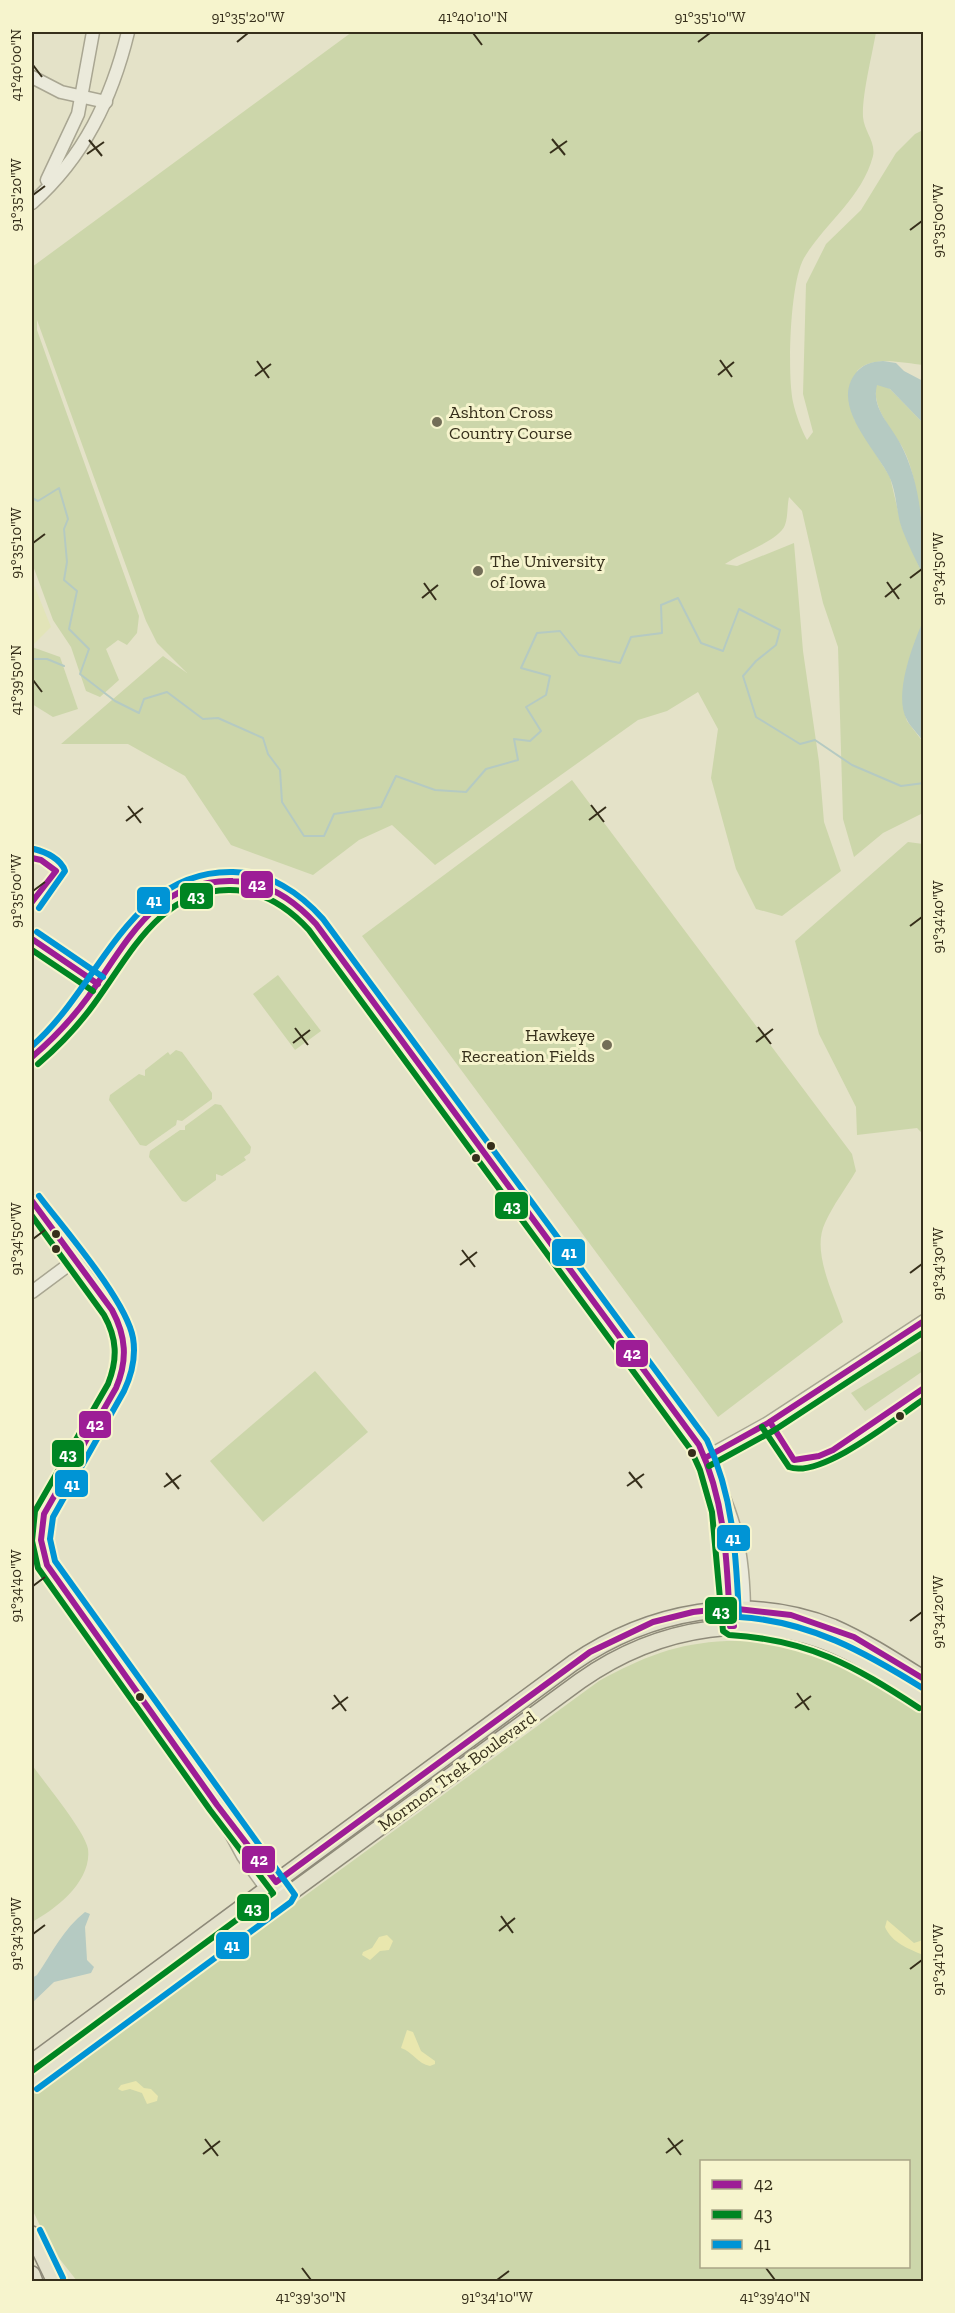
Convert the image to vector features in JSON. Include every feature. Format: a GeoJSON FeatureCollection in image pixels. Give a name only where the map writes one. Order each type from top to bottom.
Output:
{"type":"FeatureCollection","features":[{"type":"Feature","properties":{"kind":"main road","name":"Mormon Trek Boulevard"},"geometry":{"type":"LineString","coordinates":[[32,2062],[590,1652],[653,1622],[693,1612],[737,1608],[790,1615],[831,1627],[873,1647],[924,1679]]}},
{"type":"Feature","properties":{"kind":"main road","name":"Mormon Trek Boulevard"},"geometry":{"type":"LineString","coordinates":[[32,2082],[598,1668],[638,1646],[670,1636],[737,1626],[798,1633],[825,1642],[869,1664],[924,1700]]}},
{"type":"Feature","properties":{"kind":"main road"},"geometry":{"type":"LineString","coordinates":[[32,2234],[53,2278]]}},
{"type":"Feature","properties":{"kind":"street"},"geometry":{"type":"LineString","coordinates":[[32,202],[68,141],[83,96],[93,32]]}},
{"type":"Feature","properties":{"kind":"street"},"geometry":{"type":"LineString","coordinates":[[32,202],[77,153],[106,102],[128,32]]}},
{"type":"Feature","properties":{"kind":"street"},"geometry":{"type":"LineString","coordinates":[[32,77],[54,89],[106,102]]}},
{"type":"Feature","properties":{"kind":"street"},"geometry":{"type":"LineString","coordinates":[[32,1057],[68,1022],[146,915],[168,896],[192,885],[218,879],[248,882],[285,897],[315,924],[686,1424],[720,1485],[738,1536],[737,1626]]}},
{"type":"Feature","properties":{"kind":"street"},"geometry":{"type":"LineString","coordinates":[[32,1201],[118,1320],[126,1347],[125,1359],[116,1388],[50,1502],[42,1529],[43,1550],[57,1581],[217,1805],[231,1819],[281,1899]]}},
{"type":"Feature","properties":{"kind":"street"},"geometry":{"type":"LineString","coordinates":[[32,1292],[75,1260]]}},
{"type":"Feature","properties":{"kind":"street"},"geometry":{"type":"LineString","coordinates":[[705,1458],[768,1423],[924,1321]]}},
{"type":"Feature","properties":{"kind":"street"},"geometry":{"type":"LineString","coordinates":[[33,2279],[53,2278]]}},
{"type":"Feature","properties":{"kind":"green space","name":"Ashton Cross Country Course"},"geometry":{"type":"Polygon","coordinates":[[[352,32],[876,32],[863,108],[864,122],[873,146],[873,156],[861,185],[813,245],[799,270],[791,328],[791,388],[796,412],[807,440],[813,432],[803,394],[806,284],[826,244],[861,210],[896,153],[915,134],[923,130],[923,365],[879,362],[863,366],[857,371],[854,419],[890,477],[902,528],[923,575],[923,621],[907,667],[904,711],[907,721],[923,742],[923,813],[883,833],[854,857],[843,819],[838,647],[823,603],[802,511],[789,497],[786,522],[781,531],[725,564],[737,566],[794,543],[803,651],[819,762],[824,822],[841,871],[782,916],[756,909],[736,869],[711,778],[718,729],[698,692],[667,711],[638,720],[435,865],[392,825],[359,840],[313,875],[231,845],[185,776],[128,744],[61,744],[163,656],[187,673],[157,643],[146,621],[37,320],[37,330],[139,616],[137,633],[127,645],[118,640],[106,649],[119,680],[100,697],[86,691],[71,647],[53,620],[32,563],[32,267],[352,32]]]}},
{"type":"Feature","properties":{"kind":"green space"},"geometry":{"type":"Polygon","coordinates":[[[881,384],[890,389],[923,423],[923,527],[908,459],[878,407],[876,385],[881,384]]]}},
{"type":"Feature","properties":{"kind":"green space"},"geometry":{"type":"Polygon","coordinates":[[[32,580],[51,627],[32,646],[32,580]]]}},
{"type":"Feature","properties":{"kind":"green space"},"geometry":{"type":"Polygon","coordinates":[[[32,647],[60,657],[78,709],[53,717],[32,704],[32,647]]]}},
{"type":"Feature","properties":{"kind":"green space","name":"Hawkeye Recreation Fields"},"geometry":{"type":"Polygon","coordinates":[[[572,780],[852,1154],[856,1171],[832,1210],[821,1234],[825,1273],[843,1322],[718,1417],[362,936],[572,780]]]}},
{"type":"Feature","properties":{"kind":"green space"},"geometry":{"type":"Polygon","coordinates":[[[908,842],[923,844],[923,1134],[917,1128],[857,1135],[856,1107],[819,1034],[795,941],[908,842]]]}},
{"type":"Feature","properties":{"kind":"green space"},"geometry":{"type":"Polygon","coordinates":[[[278,975],[321,1031],[295,1050],[253,994],[278,975]]]}},
{"type":"Feature","properties":{"kind":"green space"},"geometry":{"type":"Polygon","coordinates":[[[176,1050],[182,1052],[212,1093],[212,1099],[182,1121],[177,1120],[176,1125],[146,1146],[140,1145],[109,1100],[110,1095],[139,1074],[145,1076],[145,1070],[168,1052],[170,1055],[176,1050]]]}},
{"type":"Feature","properties":{"kind":"green space"},"geometry":{"type":"Polygon","coordinates":[[[215,1104],[221,1105],[251,1147],[250,1153],[244,1157],[246,1160],[222,1176],[216,1174],[216,1180],[186,1202],[182,1201],[149,1157],[150,1151],[180,1130],[185,1130],[185,1126],[215,1104]]]}},
{"type":"Feature","properties":{"kind":"green space"},"geometry":{"type":"Polygon","coordinates":[[[923,1350],[923,1371],[865,1411],[851,1393],[923,1350]]]}},
{"type":"Feature","properties":{"kind":"green space"},"geometry":{"type":"Polygon","coordinates":[[[315,1371],[368,1432],[263,1522],[210,1461],[315,1371]]]}},
{"type":"Feature","properties":{"kind":"green space"},"geometry":{"type":"Polygon","coordinates":[[[727,1641],[769,1643],[811,1650],[837,1660],[923,1715],[923,2281],[77,2281],[51,2248],[32,2209],[32,2095],[599,1681],[646,1658],[692,1645],[727,1641]]]}},
{"type":"Feature","properties":{"kind":"green space"},"geometry":{"type":"Polygon","coordinates":[[[32,1765],[80,1831],[88,1849],[88,1861],[78,1883],[70,1893],[51,1910],[32,1922],[32,1765]]]}},
{"type":"Feature","properties":{"kind":"sand"},"geometry":{"type":"Polygon","coordinates":[[[887,1920],[914,1943],[923,1940],[923,1955],[901,1945],[892,1937],[885,1927],[887,1920]]]}},
{"type":"Feature","properties":{"kind":"sand"},"geometry":{"type":"Polygon","coordinates":[[[387,1935],[393,1941],[389,1950],[380,1951],[370,1960],[362,1955],[363,1952],[372,1948],[379,1937],[387,1935]]]}},
{"type":"Feature","properties":{"kind":"sand"},"geometry":{"type":"Polygon","coordinates":[[[407,2030],[413,2032],[421,2051],[435,2061],[435,2064],[426,2065],[401,2048],[407,2030]]]}},
{"type":"Feature","properties":{"kind":"sand"},"geometry":{"type":"Polygon","coordinates":[[[136,2081],[144,2088],[151,2089],[158,2096],[157,2101],[147,2104],[142,2093],[130,2089],[122,2091],[118,2089],[121,2085],[136,2081]]]}},
{"type":"Feature","properties":{"kind":"shaded area"},"geometry":{"type":"Polygon","coordinates":[[[883,361],[896,363],[904,371],[923,381],[923,423],[890,389],[877,385],[876,393],[882,416],[900,443],[913,474],[922,524],[923,575],[902,529],[889,476],[858,426],[848,400],[849,386],[855,374],[867,364],[883,361]]]}},
{"type":"Feature","properties":{"kind":"shaded area"},"geometry":{"type":"Polygon","coordinates":[[[923,621],[923,742],[907,720],[902,697],[906,670],[923,621]]]}},
{"type":"Feature","properties":{"kind":"shaded area"},"geometry":{"type":"Polygon","coordinates":[[[85,1912],[90,1914],[85,1927],[87,1960],[94,1967],[91,1973],[54,1982],[32,2003],[32,1978],[37,1975],[65,1933],[85,1912]]]}},
{"type":"Feature","properties":{"kind":"waterway"},"geometry":{"type":"LineString","coordinates":[[32,498],[38,501],[59,488],[68,519],[64,529],[67,562],[64,580],[77,591],[69,629],[89,649],[80,674],[115,701],[139,713],[144,699],[167,692],[203,719],[218,718],[263,738],[268,754],[280,770],[282,802],[304,836],[324,836],[334,814],[381,807],[396,776],[435,790],[466,792],[486,769],[518,760],[514,739],[530,741],[541,731],[526,707],[546,695],[550,676],[521,668],[537,633],[560,631],[579,655],[620,663],[631,637],[662,633],[661,605],[678,598],[701,643],[723,651],[739,609],[780,630],[776,645],[756,661],[743,676],[756,717],[800,744],[815,740],[852,765],[901,786],[924,783]]}},
{"type":"Feature","properties":{"kind":"waterway"},"geometry":{"type":"LineString","coordinates":[[32,659],[47,659],[64,666]]}},
{"type":"Feature","properties":{"kind":"transit line","name":"41"},"geometry":{"type":"LineString","coordinates":[[34,849],[52,857],[65,871],[39,908]]}},
{"type":"Feature","properties":{"kind":"transit line","name":"42"},"geometry":{"type":"LineString","coordinates":[[32,858],[41,860],[56,871],[32,902]]}},
{"type":"Feature","properties":{"kind":"transit line","name":"41"},"geometry":{"type":"LineString","coordinates":[[32,1046],[56,1021],[141,910],[167,890],[197,876],[233,872],[271,880],[294,893],[323,919],[707,1440],[723,1483],[732,1527],[739,1617],[765,1620],[813,1632],[858,1651],[924,1689]]}},
{"type":"Feature","properties":{"kind":"transit line","name":"42"},"geometry":{"type":"LineString","coordinates":[[32,1057],[75,1013],[146,917],[163,902],[183,890],[206,883],[245,882],[268,888],[298,907],[316,924],[699,1445],[708,1467],[720,1511],[726,1556],[730,1626],[734,1626]]}},
{"type":"Feature","properties":{"kind":"transit line","name":"43"},"geometry":{"type":"LineString","coordinates":[[38,1064],[81,1020],[149,928],[184,900],[206,893],[230,890],[253,893],[283,907],[309,930],[691,1450],[700,1470],[712,1512],[723,1631],[729,1635],[783,1642],[829,1657],[873,1679],[919,1708]]}},
{"type":"Feature","properties":{"kind":"transit line","name":"41"},"geometry":{"type":"LineString","coordinates":[[37,932],[103,977]]}},
{"type":"Feature","properties":{"kind":"transit line","name":"42"},"geometry":{"type":"LineString","coordinates":[[32,939],[98,984]]}},
{"type":"Feature","properties":{"kind":"transit line","name":"43"},"geometry":{"type":"LineString","coordinates":[[32,950],[93,991]]}},
{"type":"Feature","properties":{"kind":"transit line","name":"41"},"geometry":{"type":"LineString","coordinates":[[37,2089],[291,1902],[295,1895],[55,1561],[50,1539],[53,1517],[124,1391],[133,1365],[134,1345],[128,1322],[107,1285],[39,1196]]}},
{"type":"Feature","properties":{"kind":"transit line","name":"42"},"geometry":{"type":"LineString","coordinates":[[32,1201],[112,1310],[120,1329],[124,1348],[124,1358],[116,1388],[44,1514],[41,1540],[47,1565],[217,1805],[276,1882],[590,1652],[653,1622],[693,1612],[729,1608],[791,1615],[854,1637],[924,1679]]}},
{"type":"Feature","properties":{"kind":"transit line","name":"43"},"geometry":{"type":"LineString","coordinates":[[32,1216],[104,1315],[112,1332],[115,1349],[108,1384],[35,1511],[32,1541],[38,1568],[210,1810],[273,1893],[32,2071]]}},
{"type":"Feature","properties":{"kind":"transit line","name":"42"},"geometry":{"type":"LineString","coordinates":[[705,1458],[768,1423],[924,1321]]}},
{"type":"Feature","properties":{"kind":"transit line","name":"43"},"geometry":{"type":"LineString","coordinates":[[709,1466],[773,1431],[924,1332]]}},
{"type":"Feature","properties":{"kind":"transit line","name":"42"},"geometry":{"type":"LineString","coordinates":[[770,1422],[794,1460],[819,1456],[833,1450],[924,1388]]}},
{"type":"Feature","properties":{"kind":"transit line","name":"43"},"geometry":{"type":"LineString","coordinates":[[762,1427],[789,1467],[803,1468],[820,1464],[858,1445],[924,1399]]}},
{"type":"Feature","properties":{"kind":"transit line","name":"41"},"geometry":{"type":"LineString","coordinates":[[40,2230],[63,2278]]}},
{"type":"Feature","properties":{"kind":"place","name":"Ashton Cross Country Course"},"geometry":{"type":"Point","coordinates":[437,422]}},
{"type":"Feature","properties":{"kind":"place","name":"The University of Iowa"},"geometry":{"type":"Point","coordinates":[478,571]}},
{"type":"Feature","properties":{"kind":"place","name":"Hawkeye Recreation Fields"},"geometry":{"type":"Point","coordinates":[607,1045]}}]}
